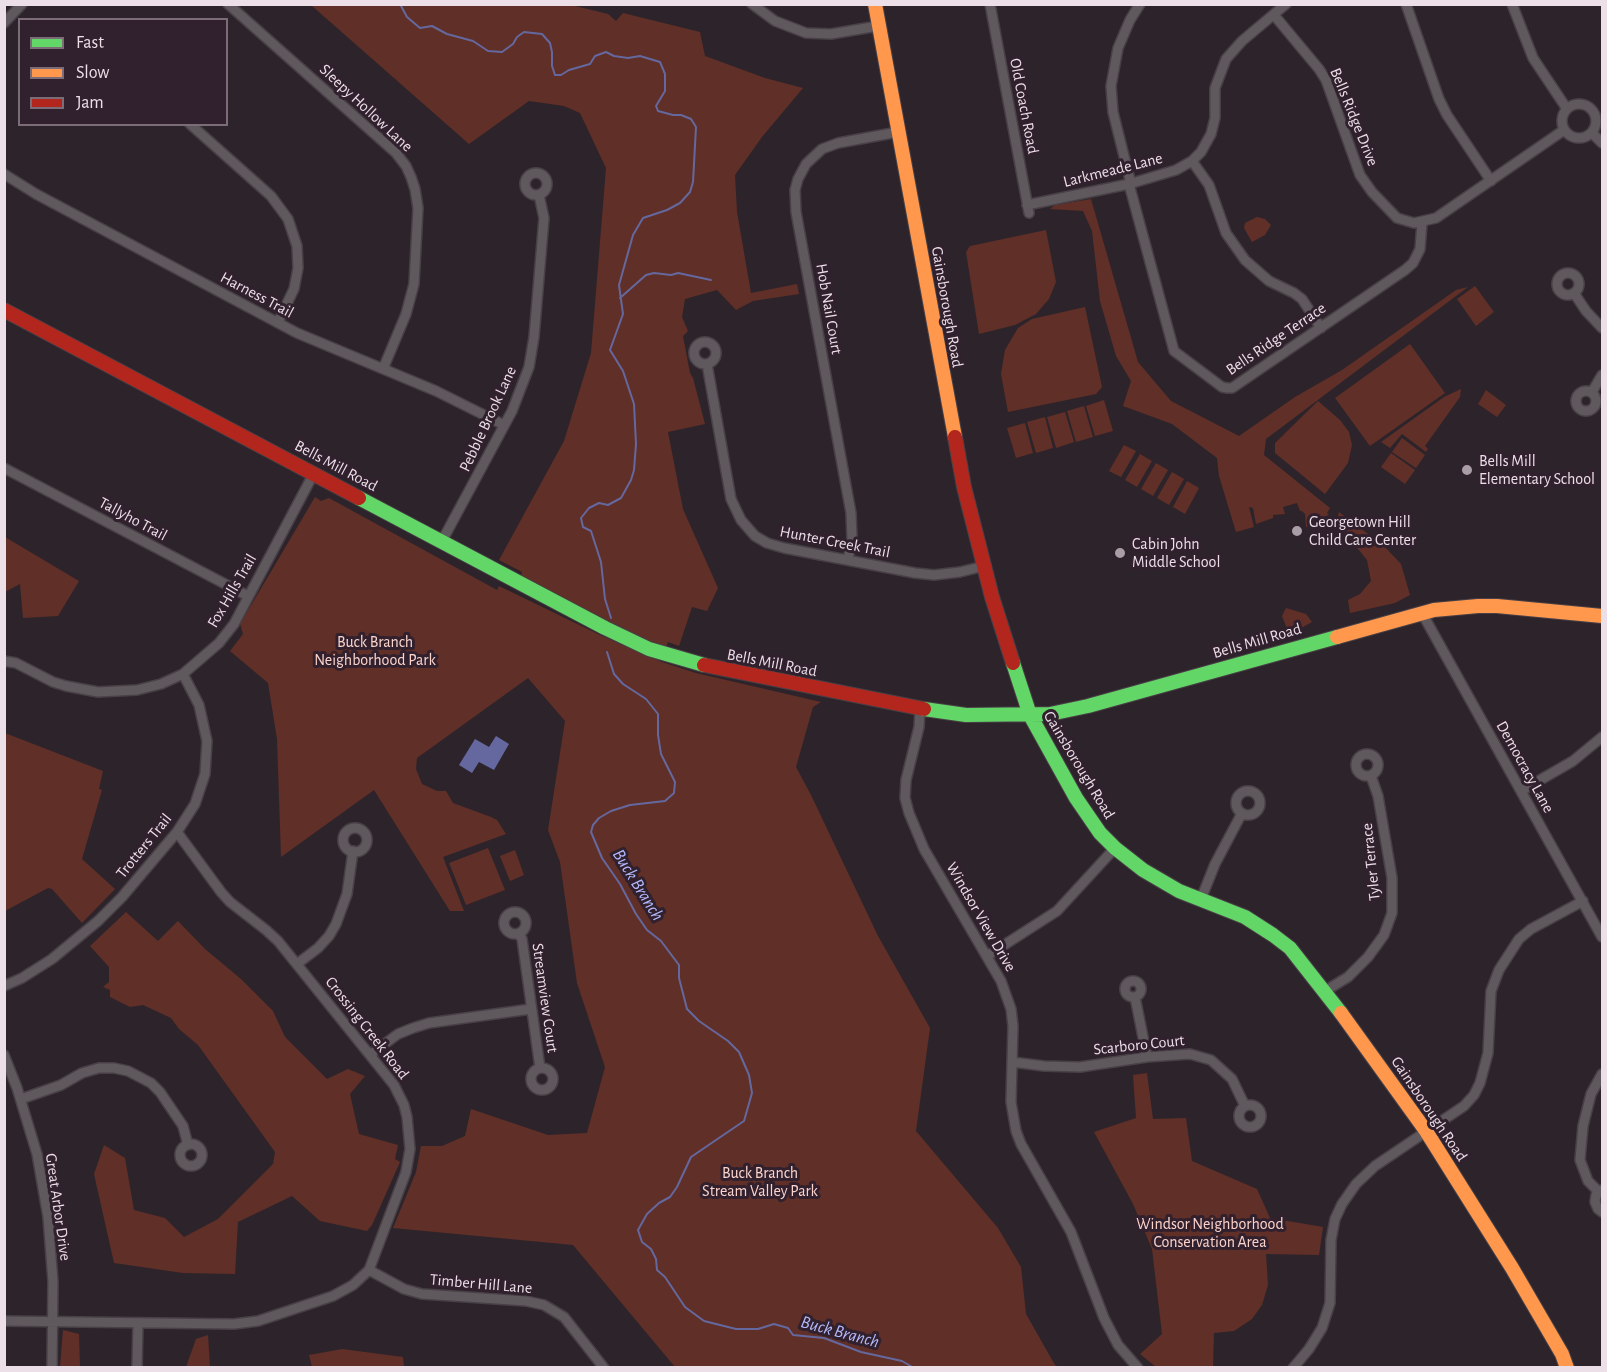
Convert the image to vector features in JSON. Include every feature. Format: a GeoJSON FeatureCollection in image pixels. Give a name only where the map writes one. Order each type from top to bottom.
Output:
{"type":"FeatureCollection","features":[{"type":"Feature","properties":{"kind":"street"},"geometry":{"type":"LineString","coordinates":[[4,22],[22,4]]}},
{"type":"Feature","properties":{"kind":"street","name":"Sleepy Hollow Lane"},"geometry":{"type":"LineString","coordinates":[[228,4],[396,153],[411,177],[416,189],[418,208],[414,284],[406,314],[383,369]]}},
{"type":"Feature","properties":{"kind":"street"},"geometry":{"type":"LineString","coordinates":[[752,4],[775,21],[806,33],[831,34],[878,26]]}},
{"type":"Feature","properties":{"kind":"street","name":"Gainsborough Road"},"geometry":{"type":"LineString","coordinates":[[875,4],[957,455],[984,567],[1030,716],[1076,798],[1100,833],[1115,848],[1143,870],[1179,891],[1245,917],[1290,948],[1378,1061],[1426,1131],[1512,1268],[1562,1354],[1567,1368]]}},
{"type":"Feature","properties":{"kind":"street","name":"Old Coach Road"},"geometry":{"type":"LineString","coordinates":[[990,4],[1028,209]]}},
{"type":"Feature","properties":{"kind":"street"},"geometry":{"type":"LineString","coordinates":[[1130,184],[1113,112],[1111,86],[1118,48],[1140,4]]}},
{"type":"Feature","properties":{"kind":"street","name":"Larkmeade Lane"},"geometry":{"type":"LineString","coordinates":[[1028,209],[1130,184],[1176,170],[1192,160],[1201,152],[1211,134],[1215,118],[1215,88],[1226,59],[1242,41],[1286,4]]}},
{"type":"Feature","properties":{"kind":"street"},"geometry":{"type":"LineString","coordinates":[[1406,4],[1439,99],[1447,115],[1491,180]]}},
{"type":"Feature","properties":{"kind":"street"},"geometry":{"type":"LineString","coordinates":[[1512,4],[1523,38],[1533,58],[1567,109]]}},
{"type":"Feature","properties":{"kind":"street","name":"Bells Ridge Drive"},"geometry":{"type":"LineString","coordinates":[[1274,15],[1326,80],[1360,175],[1372,192],[1397,218],[1414,223],[1422,222]]}},
{"type":"Feature","properties":{"kind":"street"},"geometry":{"type":"LineString","coordinates":[[1576,104],[1591,108],[1596,123],[1592,133],[1577,138],[1564,130],[1562,119],[1567,109],[1576,104]]}},
{"type":"Feature","properties":{"kind":"street"},"geometry":{"type":"LineString","coordinates":[[191,126],[271,196],[288,219],[297,246],[298,268],[294,290],[278,322]]}},
{"type":"Feature","properties":{"kind":"street"},"geometry":{"type":"LineString","coordinates":[[1422,222],[1436,218],[1564,130]]}},
{"type":"Feature","properties":{"kind":"street","name":"Hob Nail Court"},"geometry":{"type":"LineString","coordinates":[[848,560],[852,538],[851,513],[796,212],[795,190],[806,164],[822,149],[838,143],[898,132]]}},
{"type":"Feature","properties":{"kind":"street"},"geometry":{"type":"LineString","coordinates":[[1592,133],[1602,143]]}},
{"type":"Feature","properties":{"kind":"street"},"geometry":{"type":"LineString","coordinates":[[1192,160],[1209,185],[1226,233],[1245,260],[1269,280],[1302,299],[1321,328]]}},
{"type":"Feature","properties":{"kind":"street","name":"Harness Trail"},"geometry":{"type":"LineString","coordinates":[[4,174],[36,194],[278,322],[327,346],[445,395],[504,425]]}},
{"type":"Feature","properties":{"kind":"street","name":"Bells Ridge Terrace"},"geometry":{"type":"LineString","coordinates":[[1130,184],[1173,348],[1179,357],[1222,387],[1232,388],[1413,263],[1420,249],[1422,222]]}},
{"type":"Feature","properties":{"kind":"street","name":"Pebble Brook Lane"},"geometry":{"type":"LineString","coordinates":[[442,541],[525,382],[532,352],[544,218],[539,195]]}},
{"type":"Feature","properties":{"kind":"street"},"geometry":{"type":"LineString","coordinates":[[1574,293],[1586,311],[1602,328]]}},
{"type":"Feature","properties":{"kind":"street","name":"Bells Mill Road"},"geometry":{"type":"LineString","coordinates":[[4,310],[605,628],[663,654],[717,669],[920,709],[966,715],[1050,714],[1088,706],[1422,613],[1478,606],[1602,616]]}},
{"type":"Feature","properties":{"kind":"street","name":"Hunter Creek Trail"},"geometry":{"type":"LineString","coordinates":[[707,364],[731,499],[741,520],[755,536],[767,543],[915,573],[934,575],[984,567]]}},
{"type":"Feature","properties":{"kind":"street"},"geometry":{"type":"LineString","coordinates":[[1592,392],[1602,375]]}},
{"type":"Feature","properties":{"kind":"street","name":"Tallyho Trail"},"geometry":{"type":"LineString","coordinates":[[4,468],[248,596]]}},
{"type":"Feature","properties":{"kind":"street","name":"Fox Hills Trail"},"geometry":{"type":"LineString","coordinates":[[4,661],[16,663],[59,684],[98,692],[137,690],[161,684],[183,674],[227,634],[314,473]]}},
{"type":"Feature","properties":{"kind":"street","name":"Democracy Lane"},"geometry":{"type":"LineString","coordinates":[[1422,613],[1602,937]]}},
{"type":"Feature","properties":{"kind":"street","name":"Trotters Trail"},"geometry":{"type":"LineString","coordinates":[[4,986],[22,978],[52,959],[98,921],[122,897],[177,832],[199,795],[206,774],[208,754],[202,713],[183,674]]}},
{"type":"Feature","properties":{"kind":"street","name":"Windsor View Drive"},"geometry":{"type":"LineString","coordinates":[[920,709],[919,727],[906,780],[905,798],[909,813],[924,849],[1001,981],[1011,1009],[1013,1026],[1011,1102],[1016,1131],[1021,1144],[1071,1232],[1104,1318],[1118,1345],[1138,1368]]}},
{"type":"Feature","properties":{"kind":"street"},"geometry":{"type":"LineString","coordinates":[[1521,791],[1573,761],[1602,737]]}},
{"type":"Feature","properties":{"kind":"street","name":"Tyler Terrace"},"geometry":{"type":"LineString","coordinates":[[1325,991],[1348,977],[1368,957],[1384,935],[1392,913],[1392,878],[1378,796],[1371,776]]}},
{"type":"Feature","properties":{"kind":"street"},"geometry":{"type":"LineString","coordinates":[[1201,899],[1215,864],[1242,813]]}},
{"type":"Feature","properties":{"kind":"street","name":"Crossing Creek Road"},"geometry":{"type":"LineString","coordinates":[[177,832],[221,892],[239,910],[266,930],[297,964],[370,1054],[399,1094],[407,1117],[410,1137],[406,1172],[369,1270]]}},
{"type":"Feature","properties":{"kind":"street"},"geometry":{"type":"LineString","coordinates":[[987,956],[1057,911],[1115,848]]}},
{"type":"Feature","properties":{"kind":"street"},"geometry":{"type":"LineString","coordinates":[[297,964],[318,948],[336,924],[347,894],[353,851]]}},
{"type":"Feature","properties":{"kind":"street"},"geometry":{"type":"LineString","coordinates":[[1293,1368],[1310,1349],[1322,1328],[1330,1303],[1331,1240],[1335,1219],[1342,1204],[1356,1184],[1375,1166],[1464,1106],[1474,1095],[1480,1083],[1488,1053],[1491,991],[1499,970],[1520,939],[1531,929],[1582,901]]}},
{"type":"Feature","properties":{"kind":"street","name":"Streamview Court"},"geometry":{"type":"LineString","coordinates":[[519,934],[522,939],[540,1068]]}},
{"type":"Feature","properties":{"kind":"street"},"geometry":{"type":"LineString","coordinates":[[1135,997],[1147,1057]]}},
{"type":"Feature","properties":{"kind":"street"},"geometry":{"type":"LineString","coordinates":[[370,1054],[398,1034],[429,1023],[531,1009]]}},
{"type":"Feature","properties":{"kind":"street","name":"Scarboro Court"},"geometry":{"type":"LineString","coordinates":[[1012,1062],[1044,1066],[1080,1066],[1190,1054],[1211,1060],[1232,1079],[1245,1106]]}},
{"type":"Feature","properties":{"kind":"street","name":"Great Arbor Drive"},"geometry":{"type":"LineString","coordinates":[[4,1055],[21,1099],[36,1154],[48,1216],[53,1282],[52,1368]]}},
{"type":"Feature","properties":{"kind":"street"},"geometry":{"type":"LineString","coordinates":[[21,1099],[91,1071],[114,1068],[128,1071],[151,1083],[160,1092],[183,1126],[188,1145]]}},
{"type":"Feature","properties":{"kind":"street"},"geometry":{"type":"LineString","coordinates":[[1602,1074],[1591,1094],[1583,1126],[1580,1160],[1588,1180],[1601,1191],[1595,1202],[1602,1212]]}},
{"type":"Feature","properties":{"kind":"street"},"geometry":{"type":"LineString","coordinates":[[4,1321],[234,1324],[258,1321],[333,1296],[353,1285],[369,1270]]}},
{"type":"Feature","properties":{"kind":"street","name":"Timber Hill Lane"},"geometry":{"type":"LineString","coordinates":[[369,1270],[404,1289],[422,1294],[526,1301],[544,1305],[564,1317],[604,1368]]}},
{"type":"Feature","properties":{"kind":"street"},"geometry":{"type":"LineString","coordinates":[[137,1368],[138,1323]]}},
{"type":"Feature","properties":{"kind":"green space"},"geometry":{"type":"Polygon","coordinates":[[[567,4],[608,14],[616,21],[623,13],[700,32],[705,56],[765,78],[803,88],[762,137],[735,175],[737,212],[751,293],[797,284],[799,294],[753,301],[736,310],[717,290],[685,299],[682,317],[688,331],[683,336],[690,373],[705,424],[668,432],[683,509],[718,588],[707,611],[692,607],[679,646],[668,642],[663,654],[519,583],[522,572],[499,560],[564,441],[591,353],[606,168],[580,113],[564,106],[529,101],[469,144],[311,5],[567,4]]]}},
{"type":"Feature","properties":{"kind":"green space"},"geometry":{"type":"Polygon","coordinates":[[[1091,199],[1138,362],[1171,401],[1239,436],[1295,397],[1342,370],[1456,290],[1468,287],[1266,439],[1264,455],[1330,508],[1327,513],[1329,515],[1314,520],[1315,525],[1306,527],[1305,514],[1300,511],[1297,503],[1283,507],[1285,514],[1273,515],[1273,518],[1256,524],[1253,508],[1249,507],[1254,527],[1236,532],[1219,476],[1217,458],[1172,424],[1123,406],[1131,381],[1116,356],[1100,301],[1092,231],[1083,211],[1050,209],[1055,205],[1091,199]]]}},
{"type":"Feature","properties":{"kind":"green space"},"geometry":{"type":"Polygon","coordinates":[[[1257,217],[1265,219],[1271,225],[1265,235],[1252,242],[1244,228],[1245,223],[1257,217]]]}},
{"type":"Feature","properties":{"kind":"green space"},"geometry":{"type":"Polygon","coordinates":[[[1046,230],[1056,282],[1049,299],[1036,314],[1015,325],[979,334],[966,252],[970,246],[1046,230]]]}},
{"type":"Feature","properties":{"kind":"green space"},"geometry":{"type":"Polygon","coordinates":[[[1475,286],[1494,312],[1476,326],[1457,299],[1475,286]]]}},
{"type":"Feature","properties":{"kind":"green space"},"geometry":{"type":"Polygon","coordinates":[[[1085,307],[1102,387],[1096,394],[1008,412],[1001,374],[1005,350],[1018,328],[1032,319],[1085,307]]]}},
{"type":"Feature","properties":{"kind":"green space"},"geometry":{"type":"Polygon","coordinates":[[[1410,344],[1445,393],[1370,446],[1335,398],[1410,344]]]}},
{"type":"Feature","properties":{"kind":"green space"},"geometry":{"type":"Polygon","coordinates":[[[1461,389],[1460,397],[1425,446],[1428,449],[1426,452],[1402,434],[1390,448],[1381,442],[1444,397],[1461,389]]]}},
{"type":"Feature","properties":{"kind":"green space"},"geometry":{"type":"Polygon","coordinates":[[[1486,390],[1506,405],[1497,417],[1478,404],[1486,390]]]}},
{"type":"Feature","properties":{"kind":"green space"},"geometry":{"type":"Polygon","coordinates":[[[1104,400],[1113,431],[1095,436],[1086,406],[1104,400]]]}},
{"type":"Feature","properties":{"kind":"green space"},"geometry":{"type":"Polygon","coordinates":[[[1318,401],[1340,420],[1349,432],[1352,445],[1348,463],[1325,494],[1275,453],[1275,443],[1318,401]]]}},
{"type":"Feature","properties":{"kind":"green space"},"geometry":{"type":"Polygon","coordinates":[[[1084,406],[1093,437],[1076,442],[1067,411],[1084,406]]]}},
{"type":"Feature","properties":{"kind":"green space"},"geometry":{"type":"Polygon","coordinates":[[[1065,412],[1074,442],[1056,448],[1047,417],[1065,412]]]}},
{"type":"Feature","properties":{"kind":"green space"},"geometry":{"type":"Polygon","coordinates":[[[1045,417],[1053,448],[1036,453],[1027,422],[1045,417]]]}},
{"type":"Feature","properties":{"kind":"green space"},"geometry":{"type":"Polygon","coordinates":[[[1025,423],[1033,453],[1016,458],[1007,428],[1025,423]]]}},
{"type":"Feature","properties":{"kind":"green space"},"geometry":{"type":"Polygon","coordinates":[[[1402,438],[1425,455],[1416,468],[1392,452],[1402,438]]]}},
{"type":"Feature","properties":{"kind":"green space"},"geometry":{"type":"Polygon","coordinates":[[[1124,445],[1136,451],[1121,477],[1109,471],[1124,445]]]}},
{"type":"Feature","properties":{"kind":"green space"},"geometry":{"type":"Polygon","coordinates":[[[1391,453],[1415,470],[1405,484],[1381,467],[1391,453]]]}},
{"type":"Feature","properties":{"kind":"green space"},"geometry":{"type":"Polygon","coordinates":[[[1140,454],[1152,461],[1137,487],[1125,480],[1140,454]]]}},
{"type":"Feature","properties":{"kind":"green space"},"geometry":{"type":"Polygon","coordinates":[[[1156,463],[1168,470],[1153,496],[1141,489],[1156,463]]]}},
{"type":"Feature","properties":{"kind":"green space"},"geometry":{"type":"Polygon","coordinates":[[[1172,472],[1184,479],[1169,505],[1157,498],[1172,472]]]}},
{"type":"Feature","properties":{"kind":"green space"},"geometry":{"type":"Polygon","coordinates":[[[1187,481],[1199,488],[1185,514],[1173,507],[1187,481]]]}},
{"type":"Feature","properties":{"kind":"green space","name":"Buck Branch Stream Valley Park"},"geometry":{"type":"Polygon","coordinates":[[[315,497],[321,501],[329,498],[497,590],[499,586],[662,662],[696,673],[821,702],[813,707],[796,767],[878,936],[930,1028],[916,1131],[998,1228],[1021,1267],[1026,1314],[1058,1367],[675,1367],[573,1245],[393,1228],[416,1172],[421,1146],[442,1146],[465,1136],[471,1109],[548,1135],[587,1133],[605,1067],[577,983],[560,862],[548,830],[565,721],[528,678],[417,758],[416,769],[422,784],[437,791],[446,791],[453,803],[497,820],[506,834],[443,857],[464,911],[450,911],[374,790],[281,857],[277,739],[268,683],[230,651],[243,634],[240,624],[315,497]]]}},
{"type":"Feature","properties":{"kind":"green space"},"geometry":{"type":"Polygon","coordinates":[[[1339,512],[1384,546],[1401,564],[1410,595],[1395,603],[1350,613],[1348,600],[1360,594],[1371,581],[1367,560],[1336,522],[1339,512]]]}},
{"type":"Feature","properties":{"kind":"green space"},"geometry":{"type":"Polygon","coordinates":[[[5,537],[79,581],[58,616],[23,618],[20,584],[5,592],[5,537]]]}},
{"type":"Feature","properties":{"kind":"green space"},"geometry":{"type":"Polygon","coordinates":[[[1286,608],[1306,614],[1312,622],[1303,627],[1287,629],[1282,616],[1286,608]]]}},
{"type":"Feature","properties":{"kind":"green space"},"geometry":{"type":"Polygon","coordinates":[[[5,733],[103,771],[99,789],[102,790],[82,859],[115,889],[82,923],[52,889],[48,888],[5,911],[5,733]]]}},
{"type":"Feature","properties":{"kind":"green space"},"geometry":{"type":"Polygon","coordinates":[[[488,848],[505,890],[466,905],[449,863],[488,848]]]}},
{"type":"Feature","properties":{"kind":"green space"},"geometry":{"type":"Polygon","coordinates":[[[515,850],[524,875],[510,881],[500,856],[515,850]]]}},
{"type":"Feature","properties":{"kind":"green space"},"geometry":{"type":"Polygon","coordinates":[[[126,912],[158,941],[178,921],[273,1011],[285,1037],[327,1079],[348,1069],[365,1076],[350,1094],[359,1134],[398,1145],[395,1159],[400,1162],[372,1225],[367,1231],[320,1221],[292,1196],[238,1222],[235,1274],[183,1273],[114,1263],[94,1174],[104,1145],[125,1158],[134,1210],[165,1218],[184,1237],[218,1219],[273,1164],[275,1152],[198,1045],[179,1029],[171,1018],[143,1005],[130,1007],[110,997],[110,990],[103,987],[109,982],[109,967],[90,946],[126,912]]]}},
{"type":"Feature","properties":{"kind":"green space","name":"Windsor Neighborhood Conservation Area"},"geometry":{"type":"Polygon","coordinates":[[[1147,1073],[1153,1119],[1186,1118],[1192,1161],[1257,1189],[1270,1218],[1323,1227],[1319,1255],[1266,1254],[1268,1285],[1262,1305],[1252,1319],[1234,1331],[1214,1333],[1213,1367],[1156,1367],[1140,1354],[1162,1334],[1152,1249],[1133,1204],[1094,1132],[1136,1118],[1133,1075],[1147,1073]]]}},
{"type":"Feature","properties":{"kind":"green space"},"geometry":{"type":"Polygon","coordinates":[[[63,1330],[79,1334],[80,1367],[60,1367],[63,1330]]]}},
{"type":"Feature","properties":{"kind":"green space"},"geometry":{"type":"Polygon","coordinates":[[[208,1335],[210,1367],[186,1367],[196,1339],[208,1335]]]}},
{"type":"Feature","properties":{"kind":"green space"},"geometry":{"type":"Polygon","coordinates":[[[342,1349],[403,1357],[404,1367],[312,1367],[309,1355],[342,1349]]]}},
{"type":"Feature","properties":{"kind":"water"},"geometry":{"type":"Polygon","coordinates":[[[496,736],[509,744],[494,770],[479,762],[472,773],[459,765],[475,739],[489,747],[496,736]]]}},
{"type":"Feature","properties":{"kind":"waterway","name":"Buck Branch"},"geometry":{"type":"LineString","coordinates":[[400,4],[407,17],[420,28],[432,26],[447,34],[473,41],[488,51],[502,52],[524,32],[542,34],[550,43],[555,75],[590,64],[595,56],[606,52],[614,56],[628,58],[640,56],[660,62],[665,74],[665,91],[656,106],[658,111],[691,119],[696,127],[693,182],[690,192],[680,203],[643,218],[633,235],[619,285],[623,314],[610,350],[623,371],[634,404],[636,444],[634,470],[621,498],[608,505],[599,503],[589,508],[581,518],[583,527],[591,531],[601,562],[605,599],[611,618]]}},
{"type":"Feature","properties":{"kind":"waterway"},"geometry":{"type":"LineString","coordinates":[[620,298],[646,275],[654,273],[671,275],[678,273],[711,280]]}},
{"type":"Feature","properties":{"kind":"waterway","name":"Buck Branch"},"geometry":{"type":"LineString","coordinates":[[607,652],[614,674],[623,684],[646,699],[658,714],[661,754],[675,782],[674,793],[665,801],[630,805],[611,811],[599,818],[591,832],[602,858],[620,884],[636,914],[647,930],[661,941],[679,965],[679,978],[687,1009],[739,1052],[749,1075],[752,1093],[744,1121],[691,1157],[670,1197],[647,1214],[638,1230],[642,1242],[651,1249],[656,1259],[657,1270],[665,1277],[685,1307],[704,1321],[736,1329],[758,1329],[774,1324],[788,1328],[793,1335],[824,1338],[861,1352],[902,1361],[914,1368]]}},
{"type":"Feature","properties":{"kind":"traffic: fast"},"geometry":{"type":"LineString","coordinates":[[359,498],[605,628],[649,649],[704,665]]}},
{"type":"Feature","properties":{"kind":"traffic: fast"},"geometry":{"type":"LineString","coordinates":[[924,709],[966,715],[1050,714],[1088,706],[1337,637]]}},
{"type":"Feature","properties":{"kind":"traffic: fast"},"geometry":{"type":"LineString","coordinates":[[1013,663],[1030,715],[1076,798],[1100,833],[1143,870],[1179,891],[1245,917],[1273,935],[1290,948],[1341,1013]]}},
{"type":"Feature","properties":{"kind":"traffic: slow"},"geometry":{"type":"LineString","coordinates":[[875,4],[955,437]]}},
{"type":"Feature","properties":{"kind":"traffic: slow"},"geometry":{"type":"LineString","coordinates":[[1337,637],[1434,610],[1478,606],[1602,616]]}},
{"type":"Feature","properties":{"kind":"traffic: slow"},"geometry":{"type":"LineString","coordinates":[[1341,1013],[1426,1131],[1512,1268],[1562,1354],[1567,1368]]}},
{"type":"Feature","properties":{"kind":"traffic: jam"},"geometry":{"type":"LineString","coordinates":[[4,310],[359,498]]}},
{"type":"Feature","properties":{"kind":"traffic: jam"},"geometry":{"type":"LineString","coordinates":[[955,437],[964,487],[992,597],[1013,663]]}},
{"type":"Feature","properties":{"kind":"traffic: jam"},"geometry":{"type":"LineString","coordinates":[[704,665],[924,709]]}},
{"type":"Feature","properties":{"kind":"place","name":"Bells Mill Elementary School"},"geometry":{"type":"Point","coordinates":[1467,470]}},
{"type":"Feature","properties":{"kind":"place","name":"Georgetown Hill Child Care Center"},"geometry":{"type":"Point","coordinates":[1297,531]}},
{"type":"Feature","properties":{"kind":"place","name":"Cabin John Middle School"},"geometry":{"type":"Point","coordinates":[1120,553]}},
{"type":"Feature","properties":{"kind":"park label","name":"Buck Branch Neighborhood Park"},"geometry":{"type":"Point","coordinates":[375,651]}}]}
